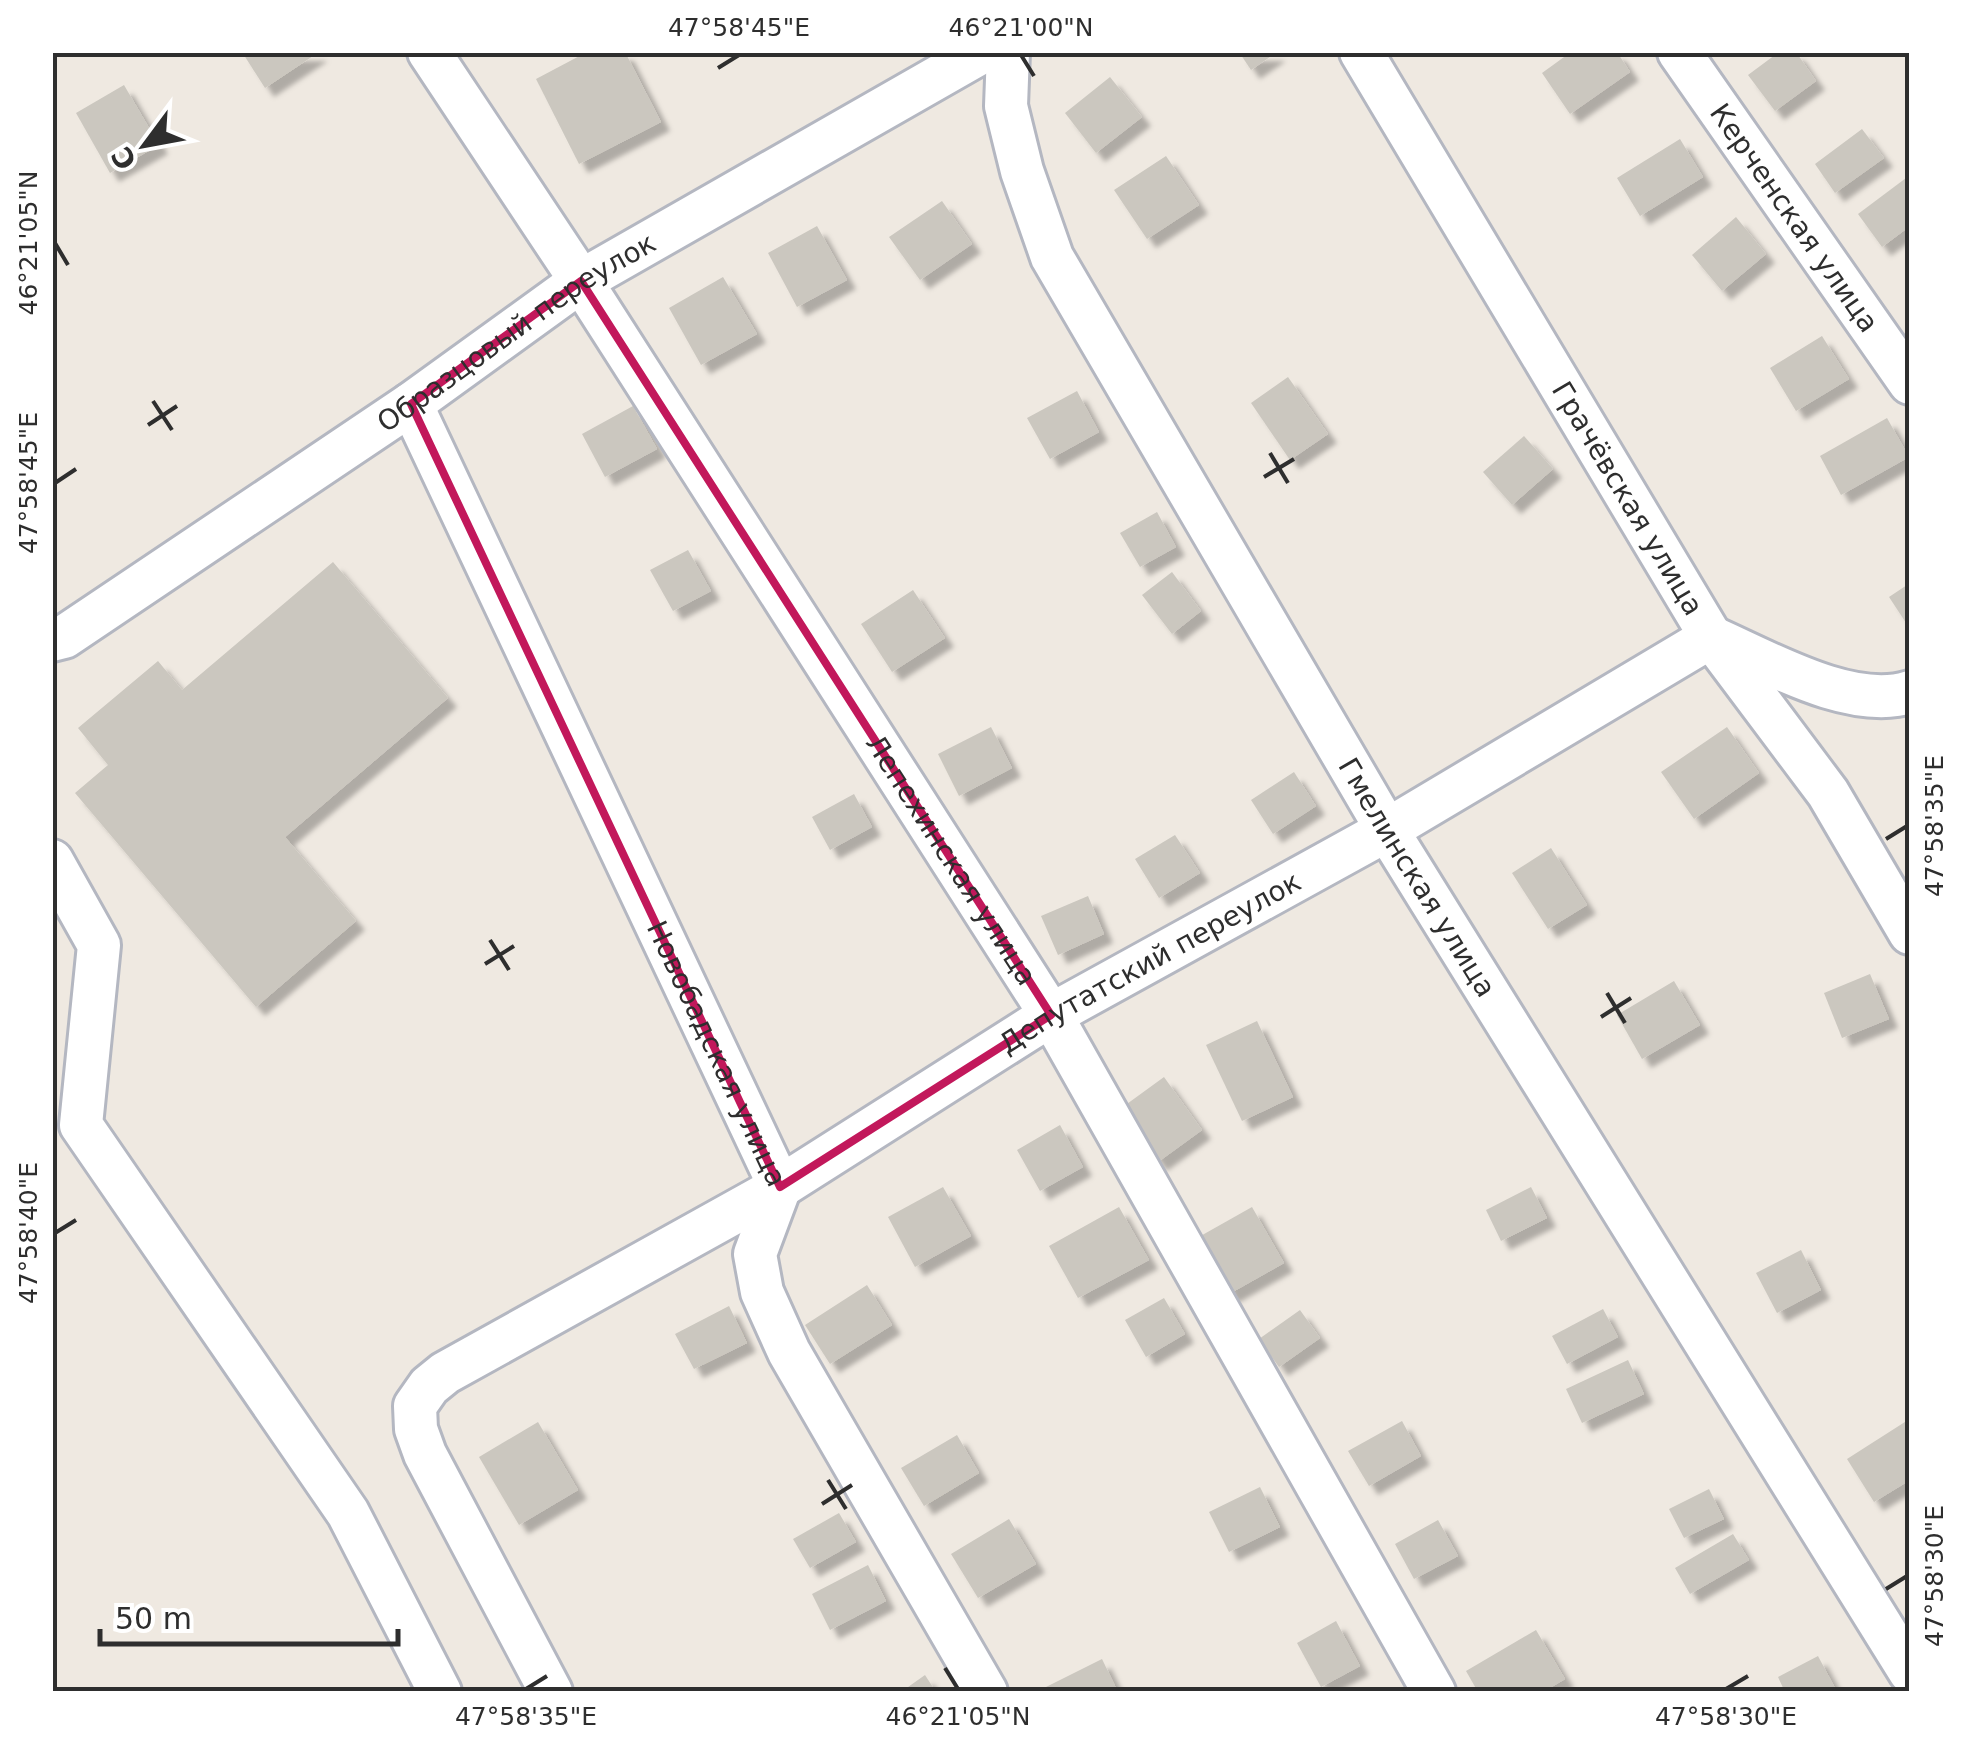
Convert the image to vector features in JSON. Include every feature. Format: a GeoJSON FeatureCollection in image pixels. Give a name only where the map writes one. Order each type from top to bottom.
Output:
{"type":"FeatureCollection","features":[{"type":"Feature","properties":{"kind":"street","name":"Лепехинская улица"},"geometry":{"type":"LineString","coordinates":[[429,52],[582,281],[1051,1014],[1434,1692]]}},
{"type":"Feature","properties":{"kind":"street","name":"Образцовый переулок"},"geometry":{"type":"LineString","coordinates":[[58,638],[411,404],[582,281],[982,52]]}},
{"type":"Feature","properties":{"kind":"street","name":"Гмелинская улица"},"geometry":{"type":"LineString","coordinates":[[1008,52],[1006,106],[1022,171],[1052,257],[1387,830],[1910,1672]]}},
{"type":"Feature","properties":{"kind":"street","name":"Грачёвская улица"},"geometry":{"type":"LineString","coordinates":[[1361,52],[1711,637],[1828,792],[1910,934]]}},
{"type":"Feature","properties":{"kind":"street","name":"Керченская улица"},"geometry":{"type":"LineString","coordinates":[[1680,52],[1910,384]]}},
{"type":"Feature","properties":{"kind":"street","name":"Новобадская улица"},"geometry":{"type":"LineString","coordinates":[[411,404],[780,1186],[755,1254],[762,1292],[789,1352],[986,1692]]}},
{"type":"Feature","properties":{"kind":"street","name":"Депутатский переулок"},"geometry":{"type":"LineString","coordinates":[[551,1692],[416,1429],[414,1406],[429,1386],[780,1186],[1051,1014],[1387,830],[1711,637]]}},
{"type":"Feature","properties":{"kind":"street"},"geometry":{"type":"LineString","coordinates":[[1711,637],[1850,696],[1889,698],[1910,692]]}},
{"type":"Feature","properties":{"kind":"street"},"geometry":{"type":"LineString","coordinates":[[52,861],[99,945],[67,1117],[348,1513],[440,1692]]}},
{"type":"Feature","properties":{"kind":"highlighted area"},"geometry":{"type":"Polygon","coordinates":[[[581,281],[1051,1015],[780,1187],[411,404],[581,281]]]}},
{"type":"Feature","properties":{"kind":"building"},"geometry":{"type":"Polygon","coordinates":[[[242,52],[319,52],[265,88],[242,52]]]}},
{"type":"Feature","properties":{"kind":"building"},"geometry":{"type":"Polygon","coordinates":[[[587,52],[625,52],[661,122],[579,164],[536,79],[587,52]]]}},
{"type":"Feature","properties":{"kind":"building"},"geometry":{"type":"Polygon","coordinates":[[[1239,52],[1277,52],[1251,70],[1239,52]]]}},
{"type":"Feature","properties":{"kind":"building"},"geometry":{"type":"Polygon","coordinates":[[[1571,52],[1617,52],[1630,72],[1570,114],[1542,73],[1571,52]]]}},
{"type":"Feature","properties":{"kind":"building"},"geometry":{"type":"Polygon","coordinates":[[[1779,52],[1796,52],[1816,81],[1775,111],[1748,75],[1779,52]]]}},
{"type":"Feature","properties":{"kind":"building"},"geometry":{"type":"Polygon","coordinates":[[[1110,77],[1142,117],[1096,153],[1065,113],[1110,77]]]}},
{"type":"Feature","properties":{"kind":"building"},"geometry":{"type":"Polygon","coordinates":[[[124,85],[159,145],[110,173],[76,113],[124,85]]]}},
{"type":"Feature","properties":{"kind":"building"},"geometry":{"type":"Polygon","coordinates":[[[1862,129],[1884,158],[1835,193],[1815,164],[1862,129]]]}},
{"type":"Feature","properties":{"kind":"building"},"geometry":{"type":"Polygon","coordinates":[[[1680,139],[1703,177],[1640,216],[1617,178],[1680,139]]]}},
{"type":"Feature","properties":{"kind":"building"},"geometry":{"type":"Polygon","coordinates":[[[1166,156],[1199,205],[1147,239],[1114,190],[1166,156]]]}},
{"type":"Feature","properties":{"kind":"building"},"geometry":{"type":"Polygon","coordinates":[[[1910,175],[1910,226],[1882,247],[1858,214],[1910,175]]]}},
{"type":"Feature","properties":{"kind":"building"},"geometry":{"type":"Polygon","coordinates":[[[942,201],[972,244],[920,280],[889,237],[942,201]]]}},
{"type":"Feature","properties":{"kind":"building"},"geometry":{"type":"Polygon","coordinates":[[[1736,217],[1766,254],[1722,291],[1692,255],[1736,217]]]}},
{"type":"Feature","properties":{"kind":"building"},"geometry":{"type":"Polygon","coordinates":[[[817,226],[847,280],[797,307],[768,253],[817,226]]]}},
{"type":"Feature","properties":{"kind":"building"},"geometry":{"type":"Polygon","coordinates":[[[723,277],[757,334],[701,365],[669,308],[723,277]]]}},
{"type":"Feature","properties":{"kind":"building"},"geometry":{"type":"Polygon","coordinates":[[[1822,336],[1849,379],[1796,411],[1770,368],[1822,336]]]}},
{"type":"Feature","properties":{"kind":"building"},"geometry":{"type":"Polygon","coordinates":[[[1288,377],[1328,434],[1290,460],[1251,403],[1288,377]]]}},
{"type":"Feature","properties":{"kind":"building"},"geometry":{"type":"Polygon","coordinates":[[[1077,391],[1099,432],[1050,459],[1027,418],[1077,391]]]}},
{"type":"Feature","properties":{"kind":"building"},"geometry":{"type":"Polygon","coordinates":[[[633,406],[657,449],[605,477],[582,434],[633,406]]]}},
{"type":"Feature","properties":{"kind":"building"},"geometry":{"type":"Polygon","coordinates":[[[1887,418],[1909,457],[1841,495],[1820,456],[1887,418]]]}},
{"type":"Feature","properties":{"kind":"building"},"geometry":{"type":"Polygon","coordinates":[[[1524,436],[1553,469],[1512,505],[1483,472],[1524,436]]]}},
{"type":"Feature","properties":{"kind":"building"},"geometry":{"type":"Polygon","coordinates":[[[1157,512],[1176,547],[1140,567],[1120,533],[1157,512]]]}},
{"type":"Feature","properties":{"kind":"building"},"geometry":{"type":"Polygon","coordinates":[[[688,550],[711,591],[673,611],[650,570],[688,550]]]}},
{"type":"Feature","properties":{"kind":"building"},"geometry":{"type":"Polygon","coordinates":[[[333,562],[448,698],[285,837],[356,921],[256,1007],[75,793],[108,765],[78,728],[158,661],[182,690],[333,562]]]}},
{"type":"Feature","properties":{"kind":"building"},"geometry":{"type":"Polygon","coordinates":[[[1172,572],[1201,611],[1172,634],[1142,595],[1172,572]]]}},
{"type":"Feature","properties":{"kind":"building"},"geometry":{"type":"Polygon","coordinates":[[[1910,583],[1910,629],[1889,597],[1910,583]]]}},
{"type":"Feature","properties":{"kind":"building"},"geometry":{"type":"Polygon","coordinates":[[[913,590],[945,638],[892,672],[861,624],[913,590]]]}},
{"type":"Feature","properties":{"kind":"building"},"geometry":{"type":"Polygon","coordinates":[[[991,727],[1012,768],[959,796],[938,754],[991,727]]]}},
{"type":"Feature","properties":{"kind":"building"},"geometry":{"type":"Polygon","coordinates":[[[1727,727],[1759,773],[1694,819],[1661,772],[1727,727]]]}},
{"type":"Feature","properties":{"kind":"building"},"geometry":{"type":"Polygon","coordinates":[[[1294,772],[1316,806],[1273,834],[1251,800],[1294,772]]]}},
{"type":"Feature","properties":{"kind":"building"},"geometry":{"type":"Polygon","coordinates":[[[854,794],[872,827],[830,850],[812,817],[854,794]]]}},
{"type":"Feature","properties":{"kind":"building"},"geometry":{"type":"Polygon","coordinates":[[[1175,835],[1200,873],[1159,898],[1135,859],[1175,835]]]}},
{"type":"Feature","properties":{"kind":"building"},"geometry":{"type":"Polygon","coordinates":[[[1551,848],[1587,905],[1548,929],[1512,873],[1551,848]]]}},
{"type":"Feature","properties":{"kind":"building"},"geometry":{"type":"Polygon","coordinates":[[[1088,896],[1104,934],[1058,955],[1041,916],[1088,896]]]}},
{"type":"Feature","properties":{"kind":"building"},"geometry":{"type":"Polygon","coordinates":[[[1870,974],[1889,1019],[1842,1038],[1824,993],[1870,974]]]}},
{"type":"Feature","properties":{"kind":"building"},"geometry":{"type":"Polygon","coordinates":[[[1674,981],[1700,1025],[1642,1059],[1617,1015],[1674,981]]]}},
{"type":"Feature","properties":{"kind":"building"},"geometry":{"type":"Polygon","coordinates":[[[1257,1021],[1293,1097],[1242,1121],[1206,1045],[1257,1021]]]}},
{"type":"Feature","properties":{"kind":"building"},"geometry":{"type":"Polygon","coordinates":[[[1164,1077],[1202,1130],[1158,1162],[1120,1109],[1164,1077]]]}},
{"type":"Feature","properties":{"kind":"building"},"geometry":{"type":"Polygon","coordinates":[[[1060,1125],[1083,1167],[1040,1191],[1017,1150],[1060,1125]]]}},
{"type":"Feature","properties":{"kind":"building"},"geometry":{"type":"Polygon","coordinates":[[[943,1187],[971,1236],[915,1267],[888,1217],[943,1187]]]}},
{"type":"Feature","properties":{"kind":"building"},"geometry":{"type":"Polygon","coordinates":[[[1531,1187],[1547,1218],[1501,1241],[1486,1210],[1531,1187]]]}},
{"type":"Feature","properties":{"kind":"building"},"geometry":{"type":"Polygon","coordinates":[[[1119,1207],[1149,1260],[1078,1298],[1049,1246],[1119,1207]]]}},
{"type":"Feature","properties":{"kind":"building"},"geometry":{"type":"Polygon","coordinates":[[[1252,1207],[1284,1263],[1229,1294],[1197,1238],[1252,1207]]]}},
{"type":"Feature","properties":{"kind":"building"},"geometry":{"type":"Polygon","coordinates":[[[1801,1250],[1821,1290],[1777,1313],[1756,1273],[1801,1250]]]}},
{"type":"Feature","properties":{"kind":"building"},"geometry":{"type":"Polygon","coordinates":[[[867,1285],[892,1325],[830,1364],[805,1325],[867,1285]]]}},
{"type":"Feature","properties":{"kind":"building"},"geometry":{"type":"Polygon","coordinates":[[[1164,1298],[1185,1334],[1146,1357],[1125,1320],[1164,1298]]]}},
{"type":"Feature","properties":{"kind":"building"},"geometry":{"type":"Polygon","coordinates":[[[729,1306],[747,1343],[694,1369],[675,1334],[729,1306]]]}},
{"type":"Feature","properties":{"kind":"building"},"geometry":{"type":"Polygon","coordinates":[[[1603,1309],[1618,1337],[1567,1364],[1552,1336],[1603,1309]]]}},
{"type":"Feature","properties":{"kind":"building"},"geometry":{"type":"Polygon","coordinates":[[[1300,1310],[1320,1338],[1279,1367],[1259,1339],[1300,1310]]]}},
{"type":"Feature","properties":{"kind":"building"},"geometry":{"type":"Polygon","coordinates":[[[1628,1360],[1644,1394],[1582,1423],[1566,1389],[1628,1360]]]}},
{"type":"Feature","properties":{"kind":"building"},"geometry":{"type":"Polygon","coordinates":[[[1908,1420],[1910,1480],[1874,1502],[1847,1459],[1908,1420]]]}},
{"type":"Feature","properties":{"kind":"building"},"geometry":{"type":"Polygon","coordinates":[[[1402,1421],[1421,1456],[1369,1486],[1348,1451],[1402,1421]]]}},
{"type":"Feature","properties":{"kind":"building"},"geometry":{"type":"Polygon","coordinates":[[[538,1422],[578,1490],[519,1525],[479,1457],[538,1422]]]}},
{"type":"Feature","properties":{"kind":"building"},"geometry":{"type":"Polygon","coordinates":[[[957,1435],[979,1473],[924,1506],[901,1468],[957,1435]]]}},
{"type":"Feature","properties":{"kind":"building"},"geometry":{"type":"Polygon","coordinates":[[[1260,1487],[1280,1527],[1229,1552],[1209,1512],[1260,1487]]]}},
{"type":"Feature","properties":{"kind":"building"},"geometry":{"type":"Polygon","coordinates":[[[1709,1489],[1724,1519],[1684,1538],[1669,1509],[1709,1489]]]}},
{"type":"Feature","properties":{"kind":"building"},"geometry":{"type":"Polygon","coordinates":[[[839,1513],[856,1542],[810,1568],[793,1539],[839,1513]]]}},
{"type":"Feature","properties":{"kind":"building"},"geometry":{"type":"Polygon","coordinates":[[[1009,1519],[1036,1564],[978,1598],[951,1554],[1009,1519]]]}},
{"type":"Feature","properties":{"kind":"building"},"geometry":{"type":"Polygon","coordinates":[[[1438,1520],[1458,1556],[1414,1579],[1395,1544],[1438,1520]]]}},
{"type":"Feature","properties":{"kind":"building"},"geometry":{"type":"Polygon","coordinates":[[[1733,1534],[1749,1560],[1690,1594],[1675,1568],[1733,1534]]]}},
{"type":"Feature","properties":{"kind":"building"},"geometry":{"type":"Polygon","coordinates":[[[868,1565],[886,1601],[830,1630],[812,1594],[868,1565]]]}},
{"type":"Feature","properties":{"kind":"building"},"geometry":{"type":"Polygon","coordinates":[[[1336,1621],[1360,1666],[1321,1687],[1297,1643],[1336,1621]]]}},
{"type":"Feature","properties":{"kind":"building"},"geometry":{"type":"Polygon","coordinates":[[[1536,1630],[1565,1679],[1543,1692],[1478,1692],[1466,1671],[1536,1630]]]}},
{"type":"Feature","properties":{"kind":"building"},"geometry":{"type":"Polygon","coordinates":[[[1818,1656],[1836,1690],[1785,1692],[1778,1677],[1818,1656]]]}},
{"type":"Feature","properties":{"kind":"building"},"geometry":{"type":"Polygon","coordinates":[[[1102,1659],[1118,1692],[1036,1692],[1102,1659]]]}},
{"type":"Feature","properties":{"kind":"building"},"geometry":{"type":"Polygon","coordinates":[[[925,1675],[936,1692],[901,1692],[925,1675]]]}}]}
